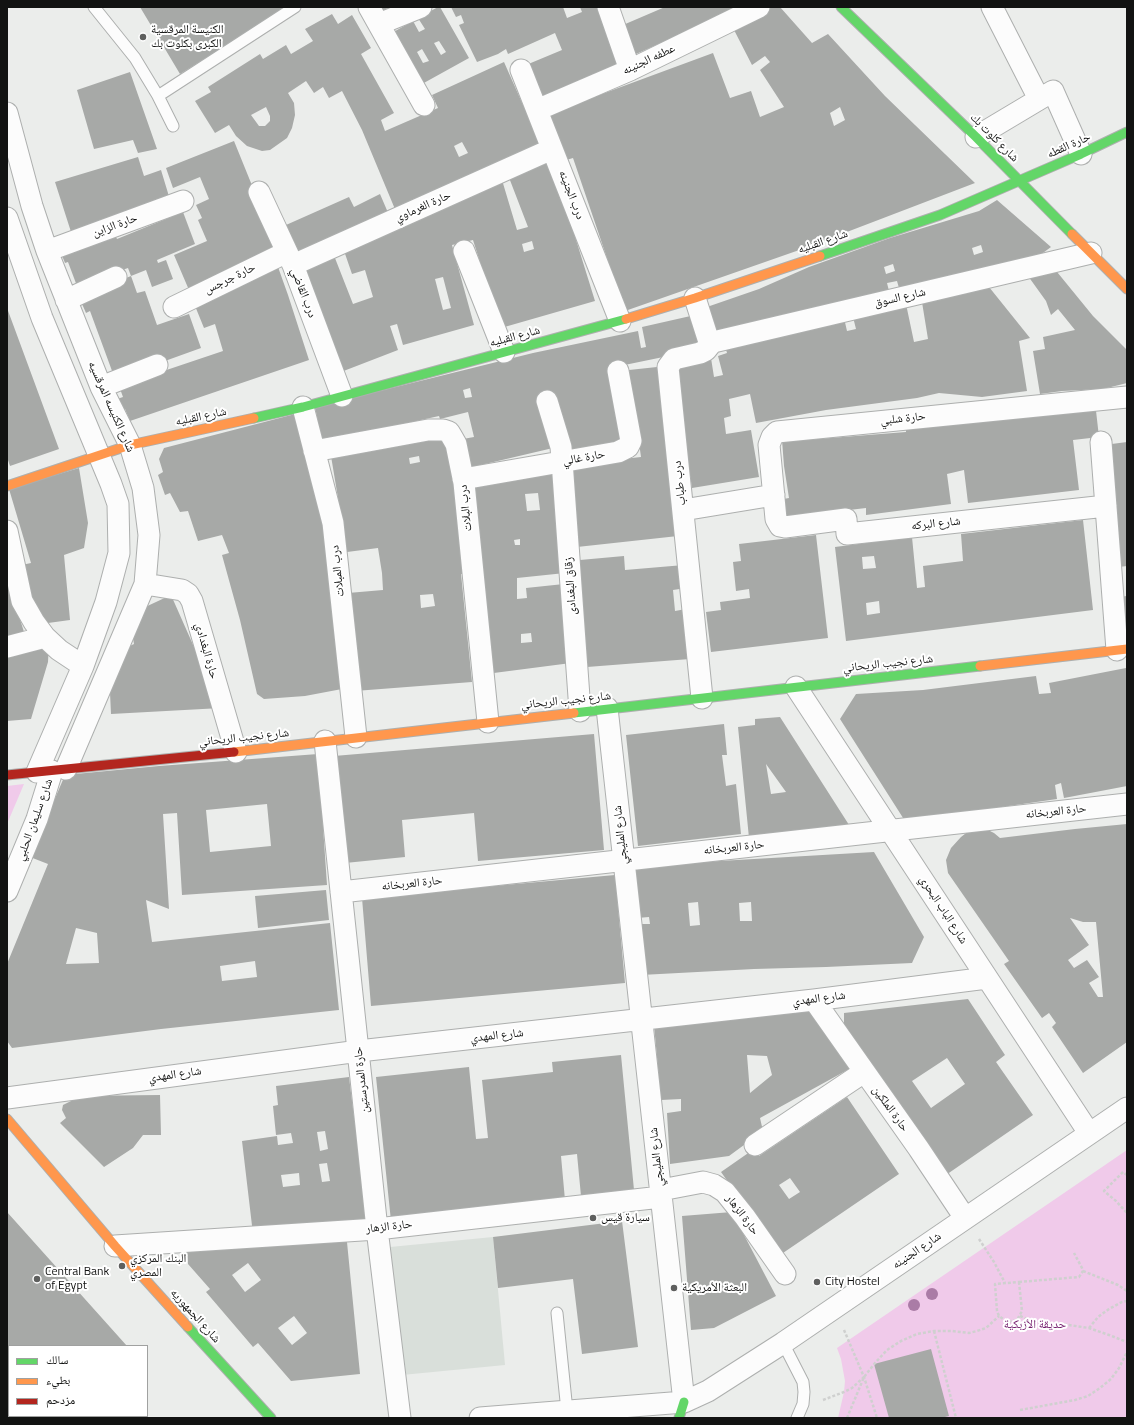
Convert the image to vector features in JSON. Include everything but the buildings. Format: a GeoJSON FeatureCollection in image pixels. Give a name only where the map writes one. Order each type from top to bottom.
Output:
{"type":"FeatureCollection","features":[{"type":"Feature","properties":{"kind":"street"},"geometry":{"type":"LineString","coordinates":[[421,7],[374,16],[424,106]]}},
{"type":"Feature","properties":{"kind":"street"},"geometry":{"type":"LineString","coordinates":[[608,7],[630,70]]}},
{"type":"Feature","properties":{"kind":"street","name":"عطفه الجنينه"},"geometry":{"type":"LineString","coordinates":[[537,110],[630,70],[759,7]]}},
{"type":"Feature","properties":{"kind":"street"},"geometry":{"type":"LineString","coordinates":[[992,7],[1039,99]]}},
{"type":"Feature","properties":{"kind":"street","name":"شارع كلوت بك"},"geometry":{"type":"LineString","coordinates":[[845,8],[1127,289]]}},
{"type":"Feature","properties":{"kind":"street","name":"درب الجنينه"},"geometry":{"type":"LineString","coordinates":[[521,70],[620,321]]}},
{"type":"Feature","properties":{"kind":"street"},"geometry":{"type":"LineString","coordinates":[[976,137],[1053,91],[1081,154]]}},
{"type":"Feature","properties":{"kind":"street","name":"شارع الكنيسه المرقسيه"},"geometry":{"type":"LineString","coordinates":[[7,113],[32,206],[47,251],[101,387],[130,446],[143,488],[149,535],[145,584],[52,771]]}},
{"type":"Feature","properties":{"kind":"street","name":"حارة القطه"},"geometry":{"type":"LineString","coordinates":[[1019,181],[1127,132]]}},
{"type":"Feature","properties":{"kind":"street","name":"حارة الغرماوي"},"geometry":{"type":"LineString","coordinates":[[290,258],[552,149]]}},
{"type":"Feature","properties":{"kind":"street","name":"شارع القبليه"},"geometry":{"type":"LineString","coordinates":[[8,482],[130,446],[303,407],[620,321],[695,298],[940,215],[1019,181]]}},
{"type":"Feature","properties":{"kind":"street","name":"درب القاضي"},"geometry":{"type":"LineString","coordinates":[[259,192],[290,258],[342,396]]}},
{"type":"Feature","properties":{"kind":"street","name":"حارة الزاين"},"geometry":{"type":"LineString","coordinates":[[47,251],[183,201]]}},
{"type":"Feature","properties":{"kind":"street"},"geometry":{"type":"LineString","coordinates":[[7,218],[42,318],[118,504],[119,554],[106,602],[83,666],[52,771]]}},
{"type":"Feature","properties":{"kind":"street"},"geometry":{"type":"LineString","coordinates":[[464,251],[504,352]]}},
{"type":"Feature","properties":{"kind":"street","name":"شارع السوق"},"geometry":{"type":"LineString","coordinates":[[710,343],[1091,253]]}},
{"type":"Feature","properties":{"kind":"street","name":"حارة جرجس"},"geometry":{"type":"LineString","coordinates":[[174,307],[290,258]]}},
{"type":"Feature","properties":{"kind":"street"},"geometry":{"type":"LineString","coordinates":[[66,300],[116,277]]}},
{"type":"Feature","properties":{"kind":"street"},"geometry":{"type":"LineString","coordinates":[[695,298],[710,343]]}},
{"type":"Feature","properties":{"kind":"street","name":"درب طباب"},"geometry":{"type":"LineString","coordinates":[[702,698],[668,367],[674,359],[706,350],[710,343]]}},
{"type":"Feature","properties":{"kind":"street"},"geometry":{"type":"LineString","coordinates":[[101,387],[157,365]]}},
{"type":"Feature","properties":{"kind":"street","name":"حارة غالي"},"geometry":{"type":"LineString","coordinates":[[463,479],[618,452],[628,447],[631,441],[618,371]]}},
{"type":"Feature","properties":{"kind":"street","name":"حارة شلبي"},"geometry":{"type":"LineString","coordinates":[[780,526],[776,519],[769,445],[772,437],[777,432],[1127,397]]}},
{"type":"Feature","properties":{"kind":"street","name":"زقاق البغدادى"},"geometry":{"type":"LineString","coordinates":[[546,402],[561,447],[580,711]]}},
{"type":"Feature","properties":{"kind":"street","name":"درب المبلات"},"geometry":{"type":"LineString","coordinates":[[303,407],[333,523],[356,737]]}},
{"type":"Feature","properties":{"kind":"street","name":"درب البلات"},"geometry":{"type":"LineString","coordinates":[[314,451],[428,430],[442,430],[449,432],[456,444],[463,479],[488,722]]}},
{"type":"Feature","properties":{"kind":"street"},"geometry":{"type":"LineString","coordinates":[[1101,442],[1106,506],[1122,650]]}},
{"type":"Feature","properties":{"kind":"street"},"geometry":{"type":"LineString","coordinates":[[683,510],[774,495]]}},
{"type":"Feature","properties":{"kind":"street","name":"شارع البركه"},"geometry":{"type":"LineString","coordinates":[[780,526],[785,527],[846,519],[847,534],[1106,506]]}},
{"type":"Feature","properties":{"kind":"street"},"geometry":{"type":"LineString","coordinates":[[7,531],[22,601],[45,637],[59,650],[83,666]]}},
{"type":"Feature","properties":{"kind":"street","name":"حارة البغدادي"},"geometry":{"type":"LineString","coordinates":[[145,584],[182,590],[188,594],[192,600],[236,752]]}},
{"type":"Feature","properties":{"kind":"street"},"geometry":{"type":"LineString","coordinates":[[7,647],[45,637]]}},
{"type":"Feature","properties":{"kind":"street","name":"شارع نجيب الريحاني"},"geometry":{"type":"LineString","coordinates":[[7,775],[236,752],[580,711],[1122,650]]}},
{"type":"Feature","properties":{"kind":"street","name":"شارع الباب البحري"},"geometry":{"type":"LineString","coordinates":[[796,687],[1089,1133]]}},
{"type":"Feature","properties":{"kind":"street","name":"شارع المليجي"},"geometry":{"type":"LineString","coordinates":[[607,708],[661,1194],[682,1410]]}},
{"type":"Feature","properties":{"kind":"street","name":"حارة المدرستين"},"geometry":{"type":"LineString","coordinates":[[325,741],[377,1229],[400,1418]]}},
{"type":"Feature","properties":{"kind":"street","name":"شارع سليمان الحلبي"},"geometry":{"type":"LineString","coordinates":[[7,891],[37,819],[52,771]]}},
{"type":"Feature","properties":{"kind":"street","name":"حارة العربخانه"},"geometry":{"type":"LineString","coordinates":[[341,892],[1127,804]]}},
{"type":"Feature","properties":{"kind":"street","name":"شارع المهدي"},"geometry":{"type":"LineString","coordinates":[[7,1098],[359,1051],[814,1000],[987,978]]}},
{"type":"Feature","properties":{"kind":"street","name":"حارة الملكين"},"geometry":{"type":"LineString","coordinates":[[814,1000],[965,1218]]}},
{"type":"Feature","properties":{"kind":"street"},"geometry":{"type":"LineString","coordinates":[[755,1145],[864,1072]]}},
{"type":"Feature","properties":{"kind":"street","name":"شارع الجنينه"},"geometry":{"type":"LineString","coordinates":[[682,1410],[708,1391],[783,1343],[1127,1108]]}},
{"type":"Feature","properties":{"kind":"street","name":"شارع الجمهوريه"},"geometry":{"type":"LineString","coordinates":[[7,1119],[115,1246],[271,1418]]}},
{"type":"Feature","properties":{"kind":"street","name":"حارة الزهار"},"geometry":{"type":"LineString","coordinates":[[115,1246],[377,1229],[661,1194],[703,1182],[714,1185],[725,1192],[745,1217],[785,1274]]}},
{"type":"Feature","properties":{"kind":"street"},"geometry":{"type":"LineString","coordinates":[[480,1418],[567,1411],[682,1410]]}},
{"type":"Feature","properties":{"kind":"lane"},"geometry":{"type":"LineString","coordinates":[[94,7],[135,58],[158,96],[173,126]]}},
{"type":"Feature","properties":{"kind":"lane"},"geometry":{"type":"LineString","coordinates":[[158,96],[296,7]]}},
{"type":"Feature","properties":{"kind":"lane"},"geometry":{"type":"LineString","coordinates":[[557,1313],[567,1411]]}},
{"type":"Feature","properties":{"kind":"lane"},"geometry":{"type":"LineString","coordinates":[[783,1343],[803,1382],[803,1404],[797,1418]]}},
{"type":"Feature","properties":{"kind":"path"},"geometry":{"type":"LineString","coordinates":[[1127,1175],[1123,1172],[1104,1191],[1127,1213]]}},
{"type":"Feature","properties":{"kind":"path"},"geometry":{"type":"LineString","coordinates":[[965,1218],[994,1262],[1005,1284]]}},
{"type":"Feature","properties":{"kind":"path"},"geometry":{"type":"LineString","coordinates":[[1074,1253],[1083,1271],[1118,1285],[1127,1291]]}},
{"type":"Feature","properties":{"kind":"path"},"geometry":{"type":"LineString","coordinates":[[1019,1282],[1022,1311],[1017,1320],[1007,1322],[999,1316],[997,1311],[995,1284],[1079,1276],[1083,1271]]}},
{"type":"Feature","properties":{"kind":"path"},"geometry":{"type":"LineString","coordinates":[[1089,1328],[1109,1309],[1127,1301]]}},
{"type":"Feature","properties":{"kind":"path"},"geometry":{"type":"LineString","coordinates":[[833,1309],[850,1340],[877,1418]]}},
{"type":"Feature","properties":{"kind":"path"},"geometry":{"type":"LineString","coordinates":[[803,1404],[820,1402],[852,1388],[864,1377],[887,1350],[917,1334],[934,1331],[969,1333],[986,1328],[999,1316]]}},
{"type":"Feature","properties":{"kind":"path"},"geometry":{"type":"LineString","coordinates":[[1020,1316],[1034,1322],[1069,1324],[1089,1328],[1127,1342]]}},
{"type":"Feature","properties":{"kind":"path"},"geometry":{"type":"LineString","coordinates":[[934,1331],[956,1418]]}},
{"type":"Feature","properties":{"kind":"path"},"geometry":{"type":"LineString","coordinates":[[1020,1410],[1075,1400],[1088,1396],[1111,1379],[1119,1368],[1127,1352]]}},
{"type":"Feature","properties":{"kind":"path"},"geometry":{"type":"LineString","coordinates":[[847,1418],[864,1377]]}},
{"type":"Feature","properties":{"kind":"shaded area"},"geometry":{"type":"Polygon","coordinates":[[[493,1237],[505,1365],[402,1375],[390,1247],[493,1237]]]}},
{"type":"Feature","properties":{"kind":"green space"},"geometry":{"type":"Polygon","coordinates":[[[24,784],[7,824],[7,786],[24,784]]]}},
{"type":"Feature","properties":{"kind":"green space","name":"حديقة الأزبكية"},"geometry":{"type":"Polygon","coordinates":[[[1127,1150],[1127,1418],[838,1418],[845,1381],[841,1359],[837,1348],[1127,1150]]]}},
{"type":"Feature","properties":{"kind":"traffic: fast"},"geometry":{"type":"LineString","coordinates":[[841,7],[976,137],[1072,234]]}},
{"type":"Feature","properties":{"kind":"traffic: fast"},"geometry":{"type":"LineString","coordinates":[[820,256],[940,215],[1081,154],[1127,132]]}},
{"type":"Feature","properties":{"kind":"traffic: fast"},"geometry":{"type":"LineString","coordinates":[[254,418],[303,407],[626,319]]}},
{"type":"Feature","properties":{"kind":"traffic: fast"},"geometry":{"type":"LineString","coordinates":[[574,713],[980,666]]}},
{"type":"Feature","properties":{"kind":"traffic: fast"},"geometry":{"type":"LineString","coordinates":[[188,1327],[271,1418]]}},
{"type":"Feature","properties":{"kind":"traffic: fast"},"geometry":{"type":"LineString","coordinates":[[679,1418],[684,1402]]}},
{"type":"Feature","properties":{"kind":"traffic: slow"},"geometry":{"type":"LineString","coordinates":[[1072,234],[1127,289]]}},
{"type":"Feature","properties":{"kind":"traffic: slow"},"geometry":{"type":"LineString","coordinates":[[626,319],[695,298],[820,256]]}},
{"type":"Feature","properties":{"kind":"traffic: slow"},"geometry":{"type":"LineString","coordinates":[[7,486],[130,445],[254,418]]}},
{"type":"Feature","properties":{"kind":"traffic: slow"},"geometry":{"type":"LineString","coordinates":[[980,666],[1127,649]]}},
{"type":"Feature","properties":{"kind":"traffic: slow"},"geometry":{"type":"LineString","coordinates":[[234,752],[574,713]]}},
{"type":"Feature","properties":{"kind":"traffic: slow"},"geometry":{"type":"LineString","coordinates":[[7,1119],[115,1246],[188,1327]]}},
{"type":"Feature","properties":{"kind":"traffic: jam"},"geometry":{"type":"LineString","coordinates":[[7,775],[234,752]]}},
{"type":"Feature","properties":{"kind":"place","name":"الكنيسة المرقسية الكبرى بكلوت بك"},"geometry":{"type":"Point","coordinates":[143,37]}},
{"type":"Feature","properties":{"kind":"place","name":"سيارة قيس"},"geometry":{"type":"Point","coordinates":[593,1218]}},
{"type":"Feature","properties":{"kind":"place","name":"البنك المركزي المصري"},"geometry":{"type":"Point","coordinates":[122,1266]}},
{"type":"Feature","properties":{"kind":"place","name":"Central Bank of Egypt"},"geometry":{"type":"Point","coordinates":[37,1279]}},
{"type":"Feature","properties":{"kind":"place","name":"City Hostel"},"geometry":{"type":"Point","coordinates":[817,1282]}},
{"type":"Feature","properties":{"kind":"place","name":"البعثة الأمريكية"},"geometry":{"type":"Point","coordinates":[674,1288]}}]}
